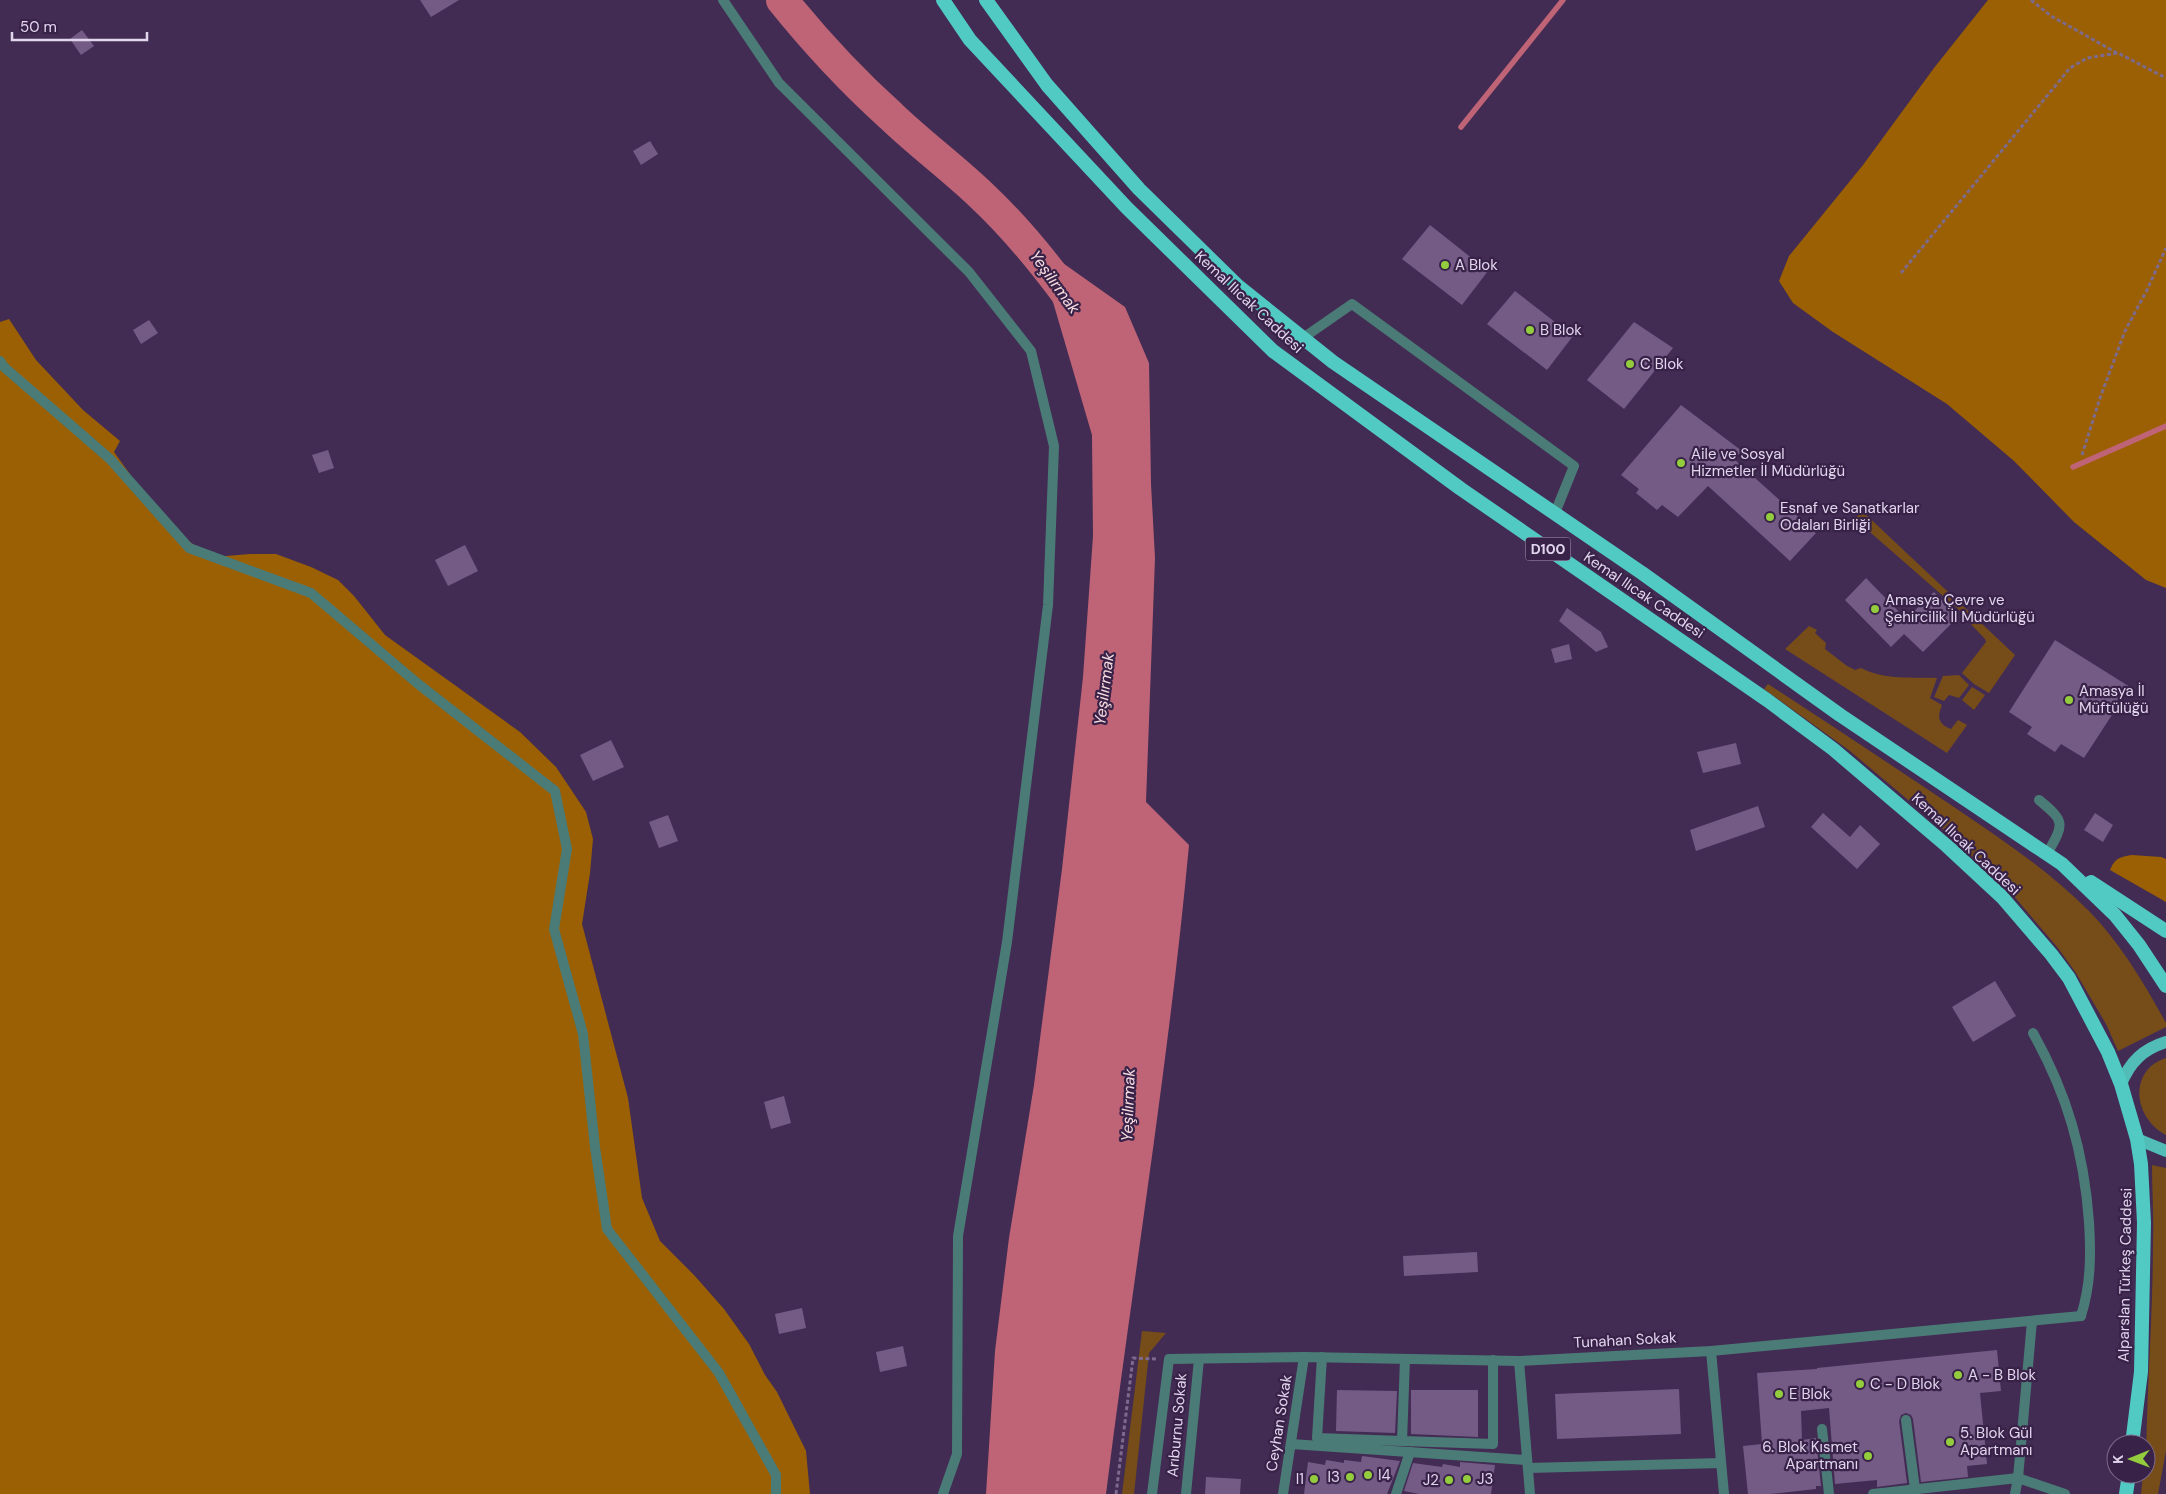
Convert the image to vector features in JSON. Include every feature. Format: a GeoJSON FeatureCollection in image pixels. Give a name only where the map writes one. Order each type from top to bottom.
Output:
{"type":"FeatureCollection","features":[{"type":"Feature","properties":{"kind":"highway","name":"Kemal Ilıcak Caddesi"},"geometry":{"type":"LineString","coordinates":[[943,0],[970,40],[1120,200],[1273,350],[1461,489],[1775,705],[1833,749],[1947,846],[2002,897],[2069,978],[2104,1044],[2129,1108]]}},
{"type":"Feature","properties":{"kind":"highway","name":"Kemal Ilıcak Caddesi"},"geometry":{"type":"LineString","coordinates":[[986,0],[1047,85],[1139,189],[1238,286],[1333,362],[1555,513],[1840,715],[2062,864],[2115,915],[2139,945],[2166,986]]}},
{"type":"Feature","properties":{"kind":"highway"},"geometry":{"type":"LineString","coordinates":[[2062,864],[2166,931]]}},
{"type":"Feature","properties":{"kind":"highway","name":"Alparslan Türkeş Caddesi"},"geometry":{"type":"LineString","coordinates":[[2129,1108],[2137,1139],[2142,1174],[2144,1232],[2141,1372],[2133,1434]]}},
{"type":"Feature","properties":{"kind":"main road"},"geometry":{"type":"LineString","coordinates":[[2121,1084],[2127,1069],[2134,1060],[2145,1051],[2166,1042]]}},
{"type":"Feature","properties":{"kind":"main road"},"geometry":{"type":"LineString","coordinates":[[2137,1139],[2166,1151]]}},
{"type":"Feature","properties":{"kind":"street"},"geometry":{"type":"LineString","coordinates":[[723,0],[778,83],[969,272],[1031,351],[1054,446],[1048,605],[1007,942],[958,1236],[957,1454],[943,1494]]}},
{"type":"Feature","properties":{"kind":"street"},"geometry":{"type":"LineString","coordinates":[[1303,338],[1352,304],[1574,466],[1555,513]]}},
{"type":"Feature","properties":{"kind":"street"},"geometry":{"type":"LineString","coordinates":[[0,360],[4,366],[110,459],[190,548],[311,593],[417,683],[555,791],[567,849],[554,929],[583,1034],[594,1147],[607,1229],[719,1373],[776,1476],[776,1494]]}},
{"type":"Feature","properties":{"kind":"street"},"geometry":{"type":"LineString","coordinates":[[2039,800],[2057,815],[2059,822],[2058,833],[2047,854]]}},
{"type":"Feature","properties":{"kind":"street","name":"Tunahan Sokak"},"geometry":{"type":"LineString","coordinates":[[1169,1359],[1304,1356],[1519,1361],[1711,1351],[2081,1316],[2089,1283],[2091,1259],[2084,1167],[2077,1135],[2067,1104],[2057,1079],[2033,1033]]}},
{"type":"Feature","properties":{"kind":"street"},"geometry":{"type":"LineString","coordinates":[[2015,1494],[2032,1320]]}},
{"type":"Feature","properties":{"kind":"street"},"geometry":{"type":"LineString","coordinates":[[1711,1351],[1724,1494]]}},
{"type":"Feature","properties":{"kind":"street","name":"Ceyhan Sokak"},"geometry":{"type":"LineString","coordinates":[[1283,1494],[1304,1356]]}},
{"type":"Feature","properties":{"kind":"street"},"geometry":{"type":"LineString","coordinates":[[1322,1357],[1317,1438],[1493,1444],[1493,1360]]}},
{"type":"Feature","properties":{"kind":"street"},"geometry":{"type":"LineString","coordinates":[[1152,1494],[1169,1359]]}},
{"type":"Feature","properties":{"kind":"street","name":"Arıburnu Sokak"},"geometry":{"type":"LineString","coordinates":[[1186,1494],[1199,1359]]}},
{"type":"Feature","properties":{"kind":"street"},"geometry":{"type":"LineString","coordinates":[[1402,1441],[1405,1359]]}},
{"type":"Feature","properties":{"kind":"street"},"geometry":{"type":"LineString","coordinates":[[1519,1361],[1530,1494]]}},
{"type":"Feature","properties":{"kind":"street"},"geometry":{"type":"LineString","coordinates":[[1906,1420],[1915,1489]]}},
{"type":"Feature","properties":{"kind":"street"},"geometry":{"type":"LineString","coordinates":[[1822,1429],[1829,1494]]}},
{"type":"Feature","properties":{"kind":"street"},"geometry":{"type":"LineString","coordinates":[[1291,1444],[1410,1452],[1528,1464],[1721,1463]]}},
{"type":"Feature","properties":{"kind":"street"},"geometry":{"type":"LineString","coordinates":[[1396,1494],[1410,1452]]}},
{"type":"Feature","properties":{"kind":"street"},"geometry":{"type":"LineString","coordinates":[[1873,1494],[2018,1478],[2065,1494]]}},
{"type":"Feature","properties":{"kind":"path"},"geometry":{"type":"LineString","coordinates":[[2031,0],[2051,16],[2166,78]]}},
{"type":"Feature","properties":{"kind":"path"},"geometry":{"type":"LineString","coordinates":[[1901,273],[2070,68],[2087,58],[2118,53]]}},
{"type":"Feature","properties":{"kind":"path"},"geometry":{"type":"LineString","coordinates":[[2082,456],[2100,398],[2125,331],[2147,290],[2166,248]]}},
{"type":"Feature","properties":{"kind":"path"},"geometry":{"type":"LineString","coordinates":[[1116,1494],[1133,1358],[1169,1359]]}},
{"type":"Feature","properties":{"kind":"shaded area"},"geometry":{"type":"Polygon","coordinates":[[[1988,0],[2166,0],[2166,588],[2146,580],[2074,522],[2014,461],[1947,404],[1833,332],[1793,303],[1779,281],[1789,256],[1863,165],[1934,68],[1988,0]]]}},
{"type":"Feature","properties":{"kind":"shaded area"},"geometry":{"type":"Polygon","coordinates":[[[9,319],[36,360],[83,410],[120,441],[114,452],[170,530],[214,557],[276,554],[311,567],[338,580],[354,596],[385,635],[520,732],[556,767],[586,812],[593,839],[582,924],[628,1098],[642,1198],[660,1241],[724,1309],[749,1344],[765,1375],[777,1392],[806,1451],[810,1494],[0,1494],[0,322],[9,319]]]}},
{"type":"Feature","properties":{"kind":"shaded area"},"geometry":{"type":"Polygon","coordinates":[[[1862,511],[2015,655],[1989,693],[1974,684],[1962,673],[1986,642],[1985,639],[1966,619],[1966,616],[1855,519],[1862,511]]]}},
{"type":"Feature","properties":{"kind":"shaded area"},"geometry":{"type":"Polygon","coordinates":[[[1809,626],[1817,630],[1815,633],[1826,643],[1825,649],[1855,670],[1861,668],[1888,676],[1908,678],[1937,678],[1930,698],[1942,705],[1939,713],[1941,722],[1951,729],[1958,720],[1967,725],[1947,753],[1785,649],[1809,626]]]}},
{"type":"Feature","properties":{"kind":"shaded area"},"geometry":{"type":"Polygon","coordinates":[[[1959,675],[1969,685],[1959,698],[1949,695],[1944,701],[1934,697],[1943,676],[1959,675]]]}},
{"type":"Feature","properties":{"kind":"shaded area"},"geometry":{"type":"Polygon","coordinates":[[[1768,684],[1985,828],[2056,881],[2089,911],[2122,950],[2166,1023],[2166,1027],[2118,1051],[2106,1024],[2076,973],[2058,948],[2013,895],[1945,831],[1850,751],[1764,689],[1768,684]]]}},
{"type":"Feature","properties":{"kind":"shaded area"},"geometry":{"type":"Polygon","coordinates":[[[1972,687],[1985,695],[1974,710],[1962,700],[1972,687]]]}},
{"type":"Feature","properties":{"kind":"shaded area"},"geometry":{"type":"Polygon","coordinates":[[[2132,855],[2166,859],[2166,902],[2110,870],[2118,859],[2132,855]]]}},
{"type":"Feature","properties":{"kind":"shaded area"},"geometry":{"type":"Polygon","coordinates":[[[2166,1058],[2166,1135],[2155,1127],[2147,1117],[2141,1106],[2139,1095],[2145,1073],[2154,1064],[2166,1058]]]}},
{"type":"Feature","properties":{"kind":"shaded area"},"geometry":{"type":"Polygon","coordinates":[[[2152,1165],[2166,1168],[2166,1451],[2158,1494],[2141,1494],[2142,1484],[2156,1484],[2156,1434],[2147,1434],[2153,1223],[2152,1165]]]}},
{"type":"Feature","properties":{"kind":"shaded area"},"geometry":{"type":"Polygon","coordinates":[[[1142,1331],[1166,1333],[1149,1353],[1134,1494],[1122,1494],[1142,1331]]]}},
{"type":"Feature","properties":{"kind":"water"},"geometry":{"type":"Polygon","coordinates":[[[1036,244],[1125,307],[1149,363],[1151,484],[1155,558],[1146,802],[1189,845],[1161,1089],[1106,1494],[986,1494],[995,1351],[1009,1238],[1034,1085],[1062,869],[1083,677],[1093,536],[1092,435],[1036,244]]]}},
{"type":"Feature","properties":{"kind":"building"},"geometry":{"type":"Polygon","coordinates":[[[420,0],[459,0],[431,17],[420,0]]]}},
{"type":"Feature","properties":{"kind":"building"},"geometry":{"type":"Polygon","coordinates":[[[82,30],[94,46],[81,55],[70,39],[82,30]]]}},
{"type":"Feature","properties":{"kind":"building"},"geometry":{"type":"Polygon","coordinates":[[[650,141],[658,154],[641,165],[633,151],[650,141]]]}},
{"type":"Feature","properties":{"kind":"building","name":"A Blok"},"geometry":{"type":"Polygon","coordinates":[[[1430,225],[1488,271],[1462,305],[1402,259],[1430,225]]]}},
{"type":"Feature","properties":{"kind":"building","name":"B Blok"},"geometry":{"type":"Polygon","coordinates":[[[1515,291],[1573,336],[1547,370],[1487,324],[1515,291]]]}},
{"type":"Feature","properties":{"kind":"building"},"geometry":{"type":"Polygon","coordinates":[[[149,320],[158,333],[141,344],[133,330],[149,320]]]}},
{"type":"Feature","properties":{"kind":"building","name":"C Blok"},"geometry":{"type":"Polygon","coordinates":[[[1634,322],[1673,348],[1624,409],[1587,380],[1634,322]]]}},
{"type":"Feature","properties":{"kind":"building","name":"Aile ve Sosyal Hizmetler İl Müdürlüğü"},"geometry":{"type":"Polygon","coordinates":[[[1681,405],[1742,451],[1734,459],[1816,533],[1790,561],[1708,486],[1678,517],[1662,505],[1657,510],[1636,493],[1639,489],[1621,475],[1681,405]]]}},
{"type":"Feature","properties":{"kind":"building"},"geometry":{"type":"Polygon","coordinates":[[[328,450],[334,468],[319,473],[312,455],[328,450]]]}},
{"type":"Feature","properties":{"kind":"building"},"geometry":{"type":"Polygon","coordinates":[[[465,545],[478,571],[448,586],[435,560],[465,545]]]}},
{"type":"Feature","properties":{"kind":"building","name":"Amasya Çevre ve Şehircilik İl Müdürlüğü"},"geometry":{"type":"Polygon","coordinates":[[[1866,578],[1906,619],[1934,592],[1958,617],[1923,652],[1904,634],[1891,647],[1845,600],[1866,578]]]}},
{"type":"Feature","properties":{"kind":"building"},"geometry":{"type":"Polygon","coordinates":[[[1567,608],[1601,632],[1608,647],[1596,652],[1559,621],[1567,608]]]}},
{"type":"Feature","properties":{"kind":"building","name":"Amasya İl Müftülüğü"},"geometry":{"type":"Polygon","coordinates":[[[2055,640],[2130,687],[2084,758],[2061,744],[2055,752],[2027,734],[2032,727],[2009,712],[2055,640]]]}},
{"type":"Feature","properties":{"kind":"building"},"geometry":{"type":"Polygon","coordinates":[[[1569,644],[1572,659],[1555,663],[1551,649],[1569,644]]]}},
{"type":"Feature","properties":{"kind":"building"},"geometry":{"type":"Polygon","coordinates":[[[611,740],[624,767],[593,781],[580,755],[611,740]]]}},
{"type":"Feature","properties":{"kind":"building"},"geometry":{"type":"Polygon","coordinates":[[[1736,743],[1741,764],[1703,773],[1697,752],[1736,743]]]}},
{"type":"Feature","properties":{"kind":"building"},"geometry":{"type":"Polygon","coordinates":[[[1758,806],[1765,827],[1696,851],[1690,830],[1758,806]]]}},
{"type":"Feature","properties":{"kind":"building"},"geometry":{"type":"Polygon","coordinates":[[[1823,813],[1850,837],[1860,825],[1880,844],[1857,869],[1811,827],[1823,813]]]}},
{"type":"Feature","properties":{"kind":"building"},"geometry":{"type":"Polygon","coordinates":[[[2095,813],[2113,825],[2103,842],[2084,830],[2095,813]]]}},
{"type":"Feature","properties":{"kind":"building"},"geometry":{"type":"Polygon","coordinates":[[[668,815],[678,841],[659,848],[649,822],[668,815]]]}},
{"type":"Feature","properties":{"kind":"building"},"geometry":{"type":"Polygon","coordinates":[[[1995,981],[2016,1016],[1973,1042],[1952,1007],[1995,981]]]}},
{"type":"Feature","properties":{"kind":"building"},"geometry":{"type":"Polygon","coordinates":[[[784,1096],[791,1123],[771,1129],[764,1102],[784,1096]]]}},
{"type":"Feature","properties":{"kind":"building"},"geometry":{"type":"Polygon","coordinates":[[[1477,1252],[1478,1272],[1404,1276],[1403,1256],[1477,1252]]]}},
{"type":"Feature","properties":{"kind":"building"},"geometry":{"type":"Polygon","coordinates":[[[802,1308],[806,1328],[779,1334],[775,1314],[802,1308]]]}},
{"type":"Feature","properties":{"kind":"building"},"geometry":{"type":"Polygon","coordinates":[[[903,1346],[907,1366],[880,1372],[876,1352],[903,1346]]]}},
{"type":"Feature","properties":{"kind":"building"},"geometry":{"type":"Polygon","coordinates":[[[1997,1350],[2001,1391],[1980,1393],[1987,1464],[1967,1466],[1968,1477],[1921,1482],[1913,1419],[1911,1415],[1906,1413],[1901,1415],[1899,1421],[1907,1483],[1877,1487],[1877,1480],[1835,1484],[1829,1408],[1801,1411],[1802,1440],[1816,1438],[1821,1486],[1816,1486],[1816,1489],[1770,1494],[1748,1494],[1743,1446],[1762,1444],[1757,1373],[1817,1369],[1997,1350]]]}},
{"type":"Feature","properties":{"kind":"building"},"geometry":{"type":"Polygon","coordinates":[[[1679,1389],[1681,1434],[1557,1439],[1555,1394],[1679,1389]]]}},
{"type":"Feature","properties":{"kind":"building"},"geometry":{"type":"Polygon","coordinates":[[[1337,1390],[1397,1391],[1395,1433],[1336,1431],[1337,1390]]]}},
{"type":"Feature","properties":{"kind":"building"},"geometry":{"type":"Polygon","coordinates":[[[1411,1390],[1478,1390],[1478,1437],[1411,1434],[1411,1390]]]}},
{"type":"Feature","properties":{"kind":"building"},"geometry":{"type":"Polygon","coordinates":[[[1362,1456],[1400,1461],[1387,1494],[1304,1494],[1308,1462],[1325,1465],[1326,1460],[1344,1463],[1344,1460],[1361,1462],[1362,1456]]]}},
{"type":"Feature","properties":{"kind":"building"},"geometry":{"type":"Polygon","coordinates":[[[1460,1462],[1495,1465],[1491,1494],[1419,1494],[1404,1491],[1413,1463],[1442,1467],[1443,1464],[1460,1467],[1460,1462]]]}},
{"type":"Feature","properties":{"kind":"building"},"geometry":{"type":"Polygon","coordinates":[[[1206,1477],[1241,1479],[1240,1494],[1205,1494],[1206,1477]]]}},
{"type":"Feature","properties":{"kind":"waterway","name":"Yeşilırmak"},"geometry":{"type":"LineString","coordinates":[[782,0],[820,45],[862,88],[994,207],[1067,294]]}},
{"type":"Feature","properties":{"kind":"waterway"},"geometry":{"type":"LineString","coordinates":[[1461,127],[1563,0]]}},
{"type":"Feature","properties":{"kind":"waterway"},"geometry":{"type":"LineString","coordinates":[[2073,467],[2166,426]]}},
{"type":"Feature","properties":{"kind":"place","name":"A Blok"},"geometry":{"type":"Point","coordinates":[1445,265]}},
{"type":"Feature","properties":{"kind":"place","name":"B Blok"},"geometry":{"type":"Point","coordinates":[1530,330]}},
{"type":"Feature","properties":{"kind":"place","name":"C Blok"},"geometry":{"type":"Point","coordinates":[1630,364]}},
{"type":"Feature","properties":{"kind":"place","name":"Aile ve Sosyal Hizmetler İl Müdürlüğü"},"geometry":{"type":"Point","coordinates":[1681,463]}},
{"type":"Feature","properties":{"kind":"place","name":"Esnaf ve Sanatkarlar Odaları Birliği"},"geometry":{"type":"Point","coordinates":[1770,517]}},
{"type":"Feature","properties":{"kind":"place","name":"Amasya Çevre ve Şehircilik İl Müdürlüğü"},"geometry":{"type":"Point","coordinates":[1875,609]}},
{"type":"Feature","properties":{"kind":"place","name":"Amasya İl Müftülüğü"},"geometry":{"type":"Point","coordinates":[2069,700]}},
{"type":"Feature","properties":{"kind":"place","name":"A - B Blok"},"geometry":{"type":"Point","coordinates":[1958,1375]}},
{"type":"Feature","properties":{"kind":"place","name":"C - D Blok"},"geometry":{"type":"Point","coordinates":[1860,1384]}},
{"type":"Feature","properties":{"kind":"place","name":"E Blok"},"geometry":{"type":"Point","coordinates":[1779,1394]}},
{"type":"Feature","properties":{"kind":"place","name":"5. Blok Gül Apartmanı"},"geometry":{"type":"Point","coordinates":[1950,1442]}},
{"type":"Feature","properties":{"kind":"place","name":"6. Blok Kısmet Apartmanı"},"geometry":{"type":"Point","coordinates":[1868,1456]}},
{"type":"Feature","properties":{"kind":"place","name":"I4"},"geometry":{"type":"Point","coordinates":[1368,1475]}},
{"type":"Feature","properties":{"kind":"place","name":"I3"},"geometry":{"type":"Point","coordinates":[1350,1477]}},
{"type":"Feature","properties":{"kind":"place","name":"I1"},"geometry":{"type":"Point","coordinates":[1314,1479]}},
{"type":"Feature","properties":{"kind":"place","name":"J3"},"geometry":{"type":"Point","coordinates":[1467,1479]}},
{"type":"Feature","properties":{"kind":"place","name":"J2"},"geometry":{"type":"Point","coordinates":[1449,1480]}}]}
